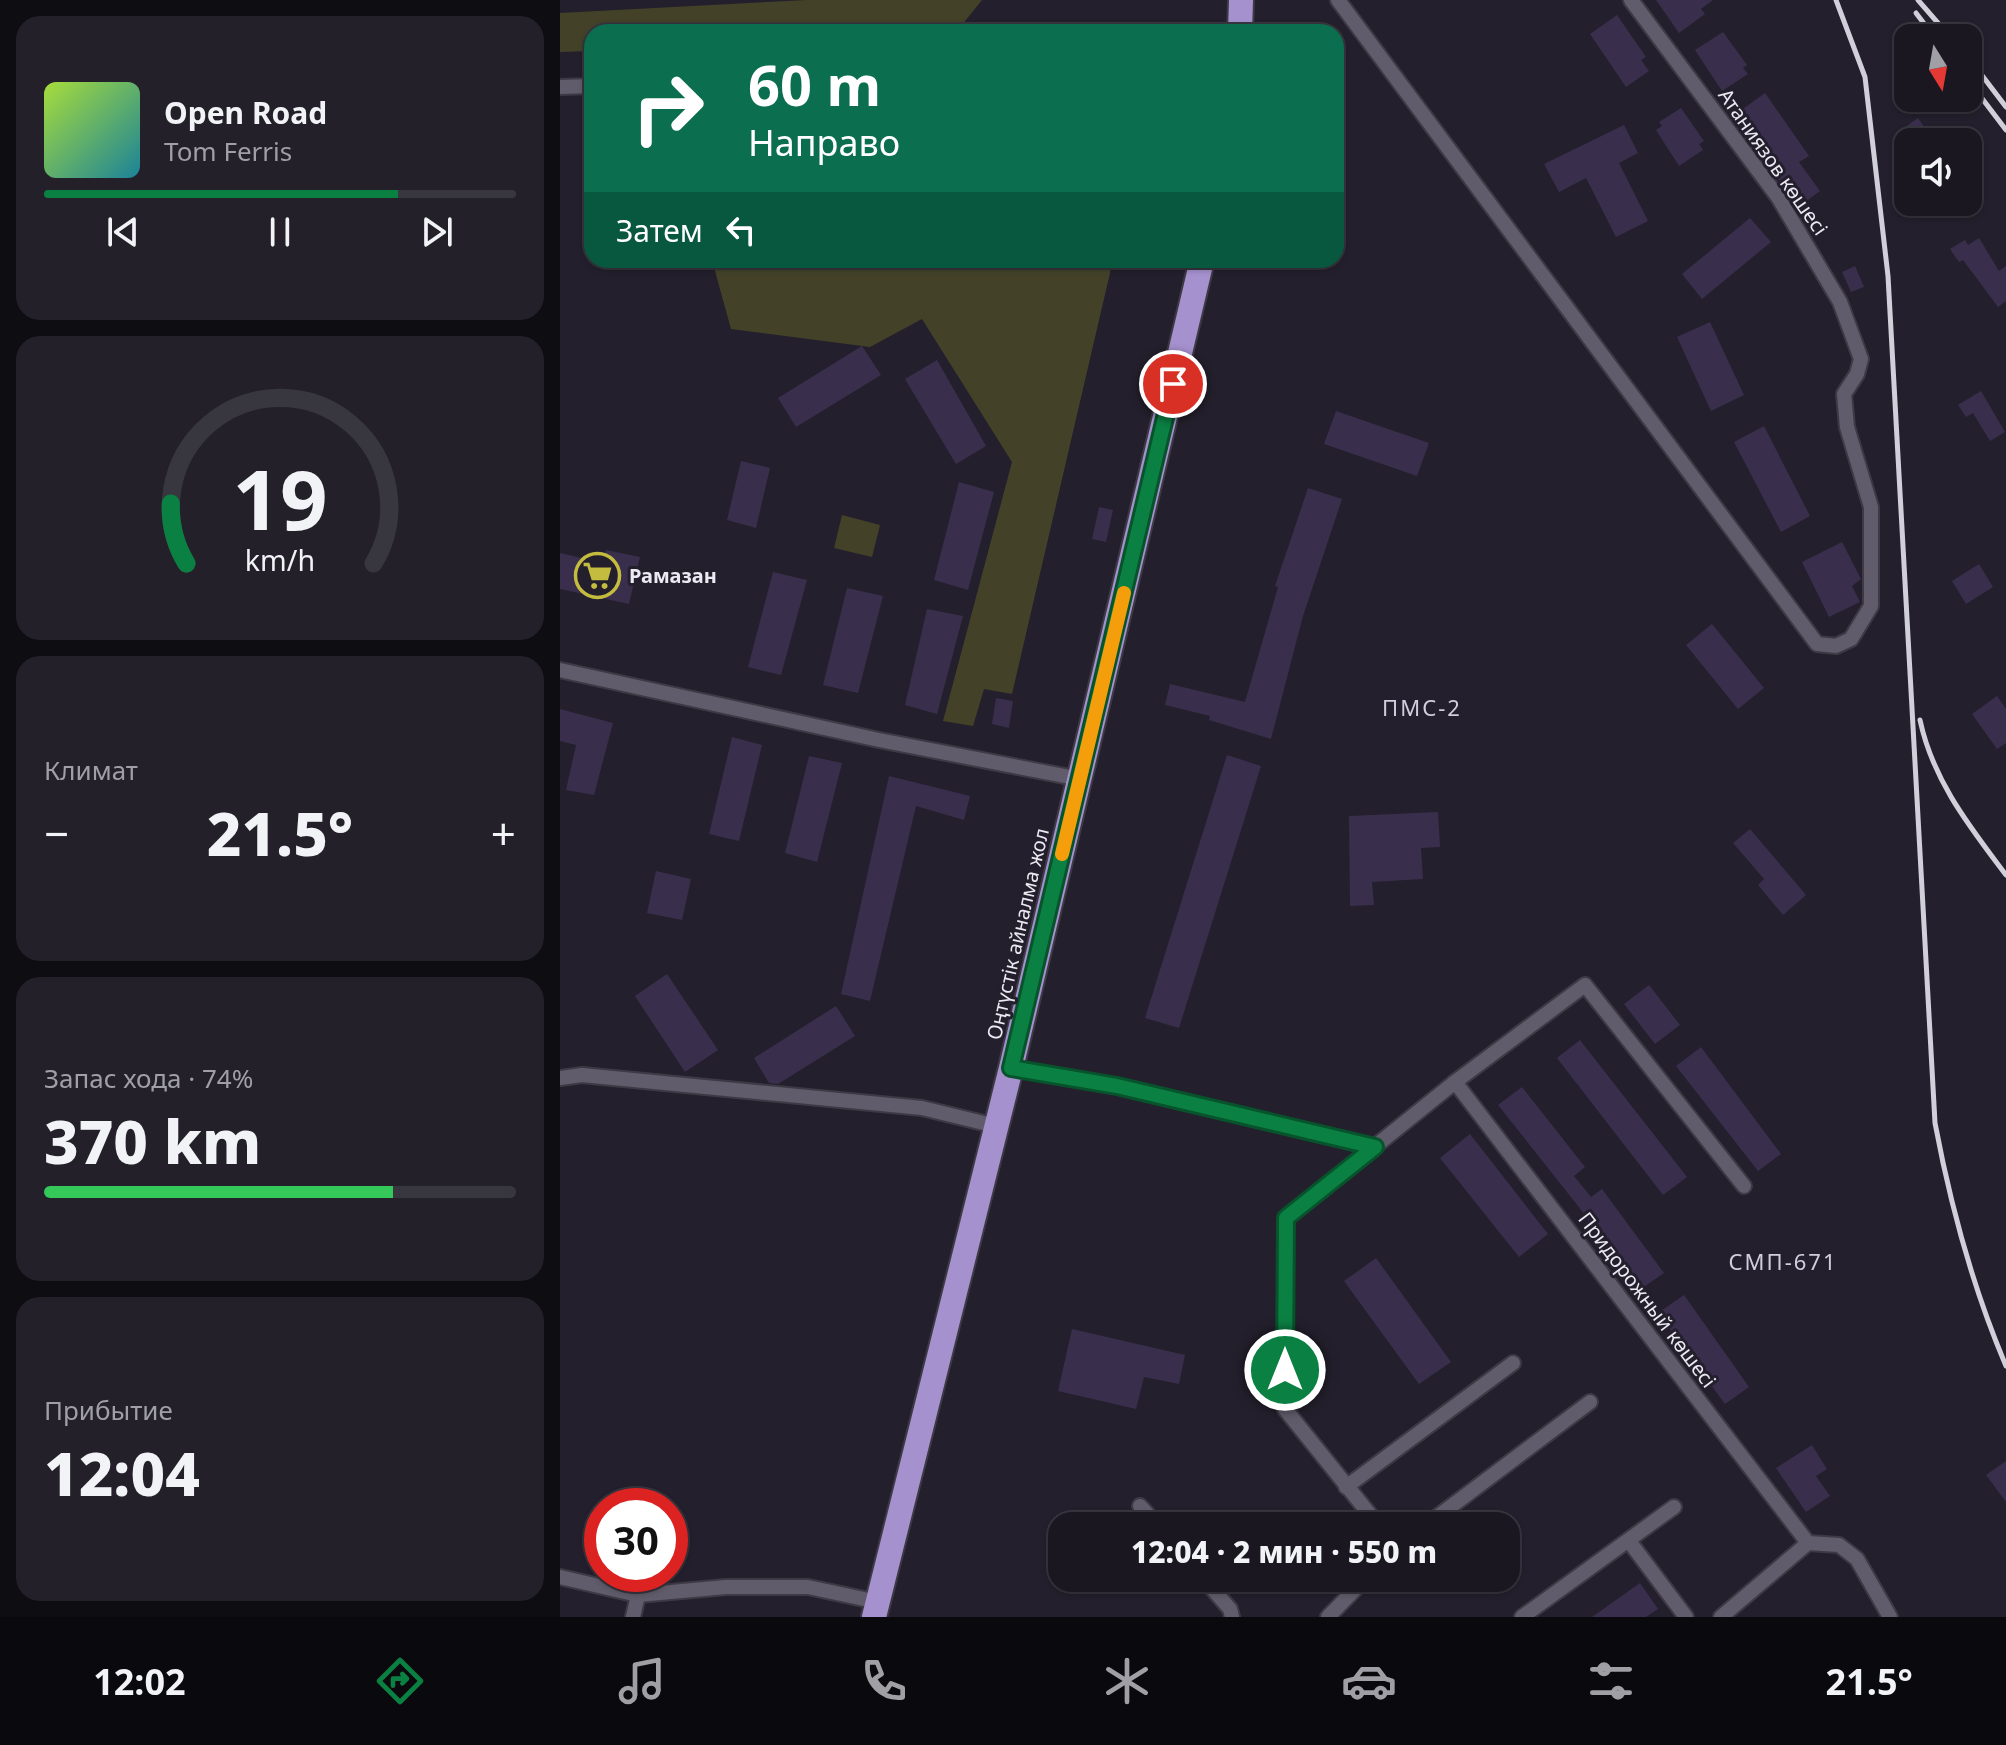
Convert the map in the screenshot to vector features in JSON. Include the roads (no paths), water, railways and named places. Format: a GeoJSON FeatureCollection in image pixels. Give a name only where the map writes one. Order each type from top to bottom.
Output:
{"type":"FeatureCollection","features":[{"type":"Feature","properties":{"kind":"highway"},"geometry":{"type":"LineString","coordinates":[[1240,24],[1241,0]]}},
{"type":"Feature","properties":{"kind":"highway","name":"Оңтүстік айналма жол"},"geometry":{"type":"LineString","coordinates":[[876,1609],[1011,1068],[1200,268]]}},
{"type":"Feature","properties":{"kind":"street","name":"Атаниязов көшесі"},"geometry":{"type":"LineString","coordinates":[[1338,0],[1817,644],[1836,646],[1851,639],[1871,606],[1871,507],[1847,427],[1844,394],[1857,374],[1861,359],[1840,302],[1778,197],[1631,0]]}},
{"type":"Feature","properties":{"kind":"street"},"geometry":{"type":"LineString","coordinates":[[560,87],[584,86]]}},
{"type":"Feature","properties":{"kind":"street"},"geometry":{"type":"LineString","coordinates":[[560,670],[879,740],[1080,779]]}},
{"type":"Feature","properties":{"kind":"street"},"geometry":{"type":"LineString","coordinates":[[1367,1512],[1285,1409],[1286,1218],[1455,1082],[1585,985],[1744,1186]]}},
{"type":"Feature","properties":{"kind":"street"},"geometry":{"type":"LineString","coordinates":[[1011,1068],[1117,1086],[1375,1147]]}},
{"type":"Feature","properties":{"kind":"street"},"geometry":{"type":"LineString","coordinates":[[560,1078],[582,1075],[922,1108],[996,1126]]}},
{"type":"Feature","properties":{"kind":"street","name":"Придорожный көшесі"},"geometry":{"type":"LineString","coordinates":[[1455,1082],[1808,1543]]}},
{"type":"Feature","properties":{"kind":"street"},"geometry":{"type":"LineString","coordinates":[[1346,1487],[1513,1363]]}},
{"type":"Feature","properties":{"kind":"street"},"geometry":{"type":"LineString","coordinates":[[1444,1512],[1590,1402]]}},
{"type":"Feature","properties":{"kind":"street"},"geometry":{"type":"LineString","coordinates":[[1140,1506],[1145,1512]]}},
{"type":"Feature","properties":{"kind":"street"},"geometry":{"type":"LineString","coordinates":[[1522,1617],[1674,1507]]}},
{"type":"Feature","properties":{"kind":"street"},"geometry":{"type":"LineString","coordinates":[[1629,1541],[1686,1617]]}},
{"type":"Feature","properties":{"kind":"street"},"geometry":{"type":"LineString","coordinates":[[1721,1617],[1808,1543],[1839,1545],[1857,1559],[1890,1617]]}},
{"type":"Feature","properties":{"kind":"street"},"geometry":{"type":"LineString","coordinates":[[560,1577],[638,1595],[726,1587],[808,1587],[876,1609]]}},
{"type":"Feature","properties":{"kind":"street"},"geometry":{"type":"LineString","coordinates":[[1215,1592],[1230,1609],[1232,1617]]}},
{"type":"Feature","properties":{"kind":"street"},"geometry":{"type":"LineString","coordinates":[[1328,1617],[1352,1592]]}},
{"type":"Feature","properties":{"kind":"street"},"geometry":{"type":"LineString","coordinates":[[633,1617],[638,1595]]}},
{"type":"Feature","properties":{"kind":"railway"},"geometry":{"type":"LineString","coordinates":[[1836,0],[1865,77],[1888,276],[1935,1123],[1964,1246],[2006,1366]]}},
{"type":"Feature","properties":{"kind":"railway"},"geometry":{"type":"LineString","coordinates":[[1918,0],[1939,24]]}},
{"type":"Feature","properties":{"kind":"railway"},"geometry":{"type":"LineString","coordinates":[[1916,13],[1924,24]]}},
{"type":"Feature","properties":{"kind":"railway"},"geometry":{"type":"LineString","coordinates":[[1982,75],[2006,107]]}},
{"type":"Feature","properties":{"kind":"railway"},"geometry":{"type":"LineString","coordinates":[[1982,98],[2006,130]]}},
{"type":"Feature","properties":{"kind":"railway"},"geometry":{"type":"LineString","coordinates":[[1920,720],[1943,783],[1966,821],[2006,875]]}},
{"type":"Feature","properties":{"kind":"place","name":"Рамазан"},"geometry":{"type":"Point","coordinates":[598,576]}},
{"type":"Feature","properties":{"kind":"district","name":"ПМС-2"},"geometry":{"type":"Point","coordinates":[1422,708]}},
{"type":"Feature","properties":{"kind":"district","name":"СМП-671"},"geometry":{"type":"Point","coordinates":[1783,1262]}}]}
